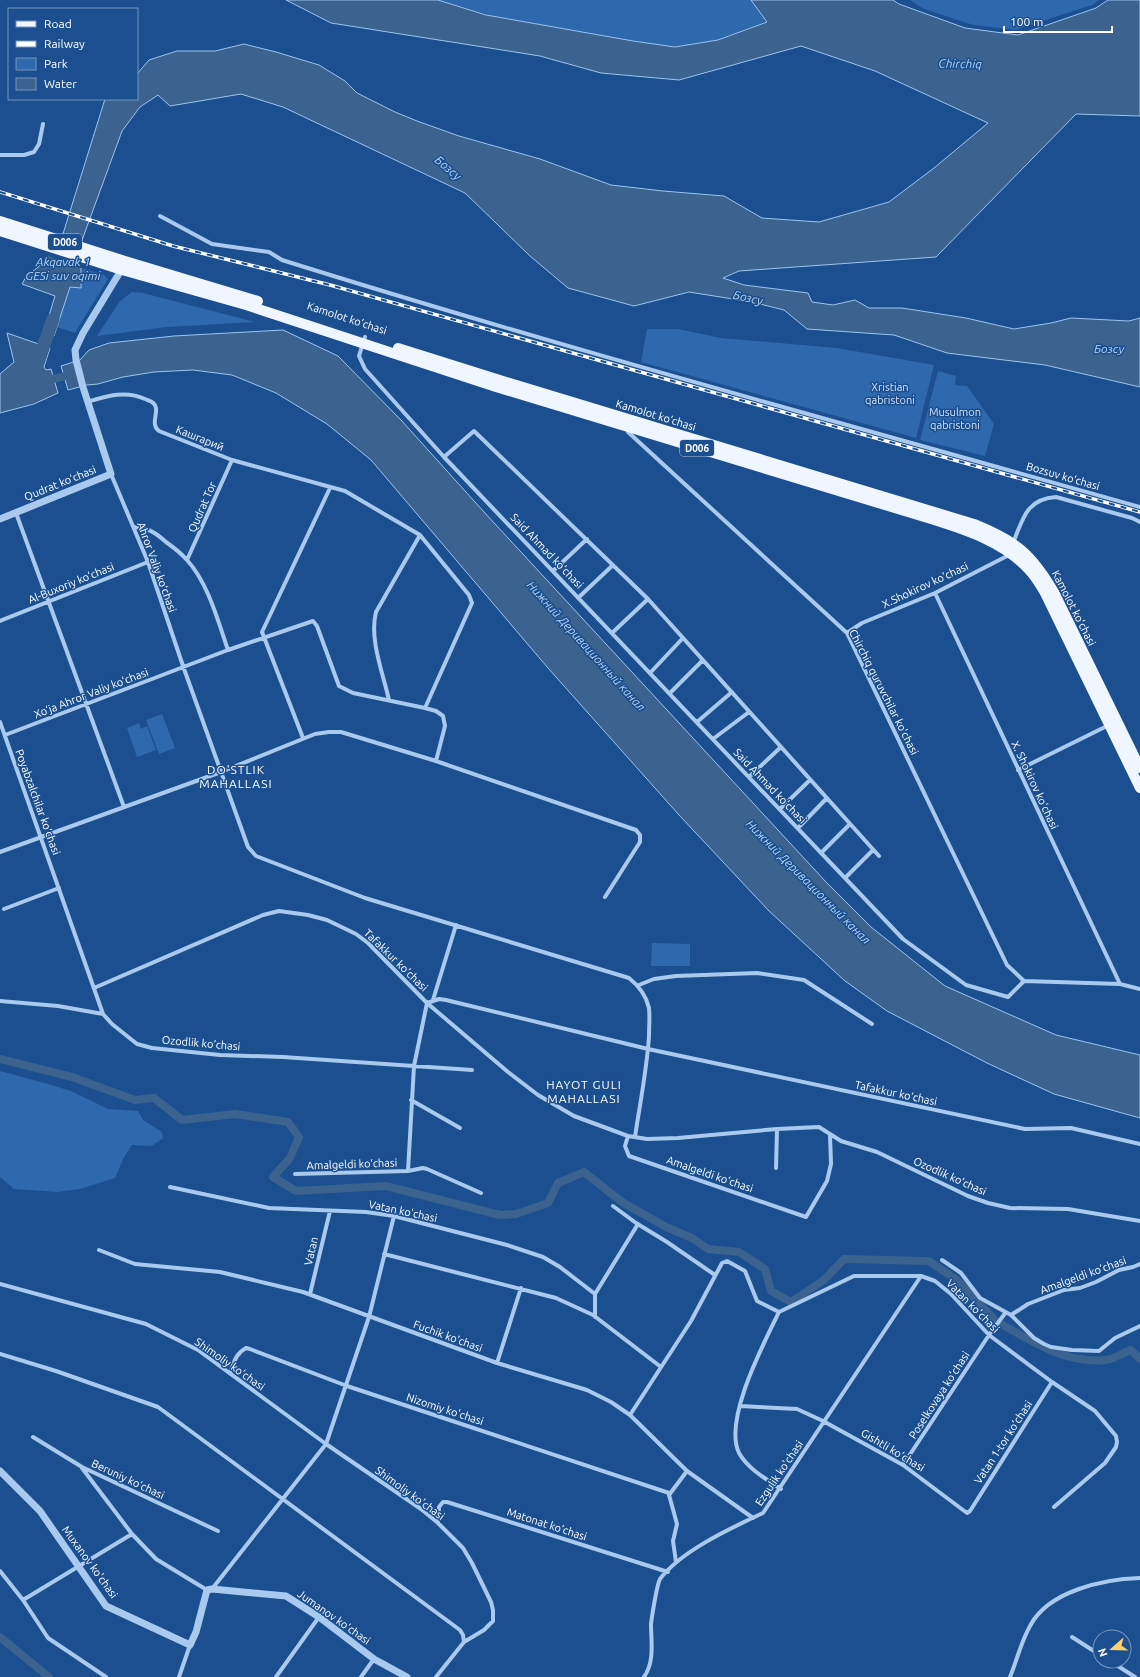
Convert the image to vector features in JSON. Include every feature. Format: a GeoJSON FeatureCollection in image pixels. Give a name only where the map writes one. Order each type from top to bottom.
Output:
{"type":"FeatureCollection","features":[{"type":"Feature","properties":{"kind":"main road","name":"D006"},"geometry":{"type":"LineString","coordinates":[[0,221],[19,232]]}},
{"type":"Feature","properties":{"kind":"main road","name":"D006"},"geometry":{"type":"LineString","coordinates":[[0,231],[19,232]]}},
{"type":"Feature","properties":{"kind":"main road","name":"Kamolot ko‘chasi"},"geometry":{"type":"LineString","coordinates":[[19,232],[124,266],[248,298],[364,340],[974,524],[1013,543],[1037,565],[1054,592],[1140,768]]}},
{"type":"Feature","properties":{"kind":"main road","name":"D006"},"geometry":{"type":"LineString","coordinates":[[364,340],[496,387],[946,524],[985,539],[1011,554],[1031,572],[1045,593],[1140,788]]}},
{"type":"Feature","properties":{"kind":"street"},"geometry":{"type":"LineString","coordinates":[[0,155],[24,155],[34,152],[39,144],[43,124]]}},
{"type":"Feature","properties":{"kind":"street","name":"Bozsuv ko‘chasi"},"geometry":{"type":"LineString","coordinates":[[160,216],[212,244],[269,252],[282,260],[441,310],[720,390],[1140,507]]}},
{"type":"Feature","properties":{"kind":"street","name":"Qudrat ko‘chasi"},"geometry":{"type":"LineString","coordinates":[[0,519],[111,474],[87,402],[76,360],[76,350],[78,341],[124,266]]}},
{"type":"Feature","properties":{"kind":"street","name":"Said Ahmad ko‘chasi"},"geometry":{"type":"LineString","coordinates":[[364,340],[359,356],[365,369],[444,457],[904,939],[966,985],[1008,997],[1024,981]]}},
{"type":"Feature","properties":{"kind":"street","name":"Кашгарий"},"geometry":{"type":"LineString","coordinates":[[87,402],[115,395],[126,394],[138,396],[155,405],[156,410],[154,423],[156,429],[159,431],[232,460],[345,492],[420,535],[472,600],[471,606],[425,708]]}},
{"type":"Feature","properties":{"kind":"street","name":"Chirchiq quruvchilar ko'chasi"},"geometry":{"type":"LineString","coordinates":[[627,427],[628,432],[847,633],[1007,965],[1024,981]]}},
{"type":"Feature","properties":{"kind":"street"},"geometry":{"type":"LineString","coordinates":[[444,457],[474,431],[648,599],[879,856]]}},
{"type":"Feature","properties":{"kind":"street","name":"Qudrat Tor"},"geometry":{"type":"LineString","coordinates":[[187,560],[232,460]]}},
{"type":"Feature","properties":{"kind":"street","name":"Ahror Valiy koʻchasi"},"geometry":{"type":"LineString","coordinates":[[111,474],[148,562],[183,666]]}},
{"type":"Feature","properties":{"kind":"street"},"geometry":{"type":"LineString","coordinates":[[303,738],[262,632],[330,488]]}},
{"type":"Feature","properties":{"kind":"street"},"geometry":{"type":"LineString","coordinates":[[1013,543],[1029,508],[1040,500],[1049,498],[1056,498],[1132,518],[1140,522]]}},
{"type":"Feature","properties":{"kind":"street"},"geometry":{"type":"LineString","coordinates":[[16,513],[124,807]]}},
{"type":"Feature","properties":{"kind":"street"},"geometry":{"type":"LineString","coordinates":[[134,527],[144,527],[156,534],[187,560],[199,576],[214,610],[228,650]]}},
{"type":"Feature","properties":{"kind":"street"},"geometry":{"type":"LineString","coordinates":[[420,535],[376,612],[374,621],[375,640],[390,700],[436,711],[443,716],[444,726],[436,761]]}},
{"type":"Feature","properties":{"kind":"street"},"geometry":{"type":"LineString","coordinates":[[553,571],[587,539]]}},
{"type":"Feature","properties":{"kind":"street","name":"X.Shokirov ko‘chasi"},"geometry":{"type":"LineString","coordinates":[[847,633],[862,623],[935,593],[1011,554]]}},
{"type":"Feature","properties":{"kind":"street","name":"Al-Buxoriy ko‘chasi"},"geometry":{"type":"LineString","coordinates":[[0,621],[148,562]]}},
{"type":"Feature","properties":{"kind":"street"},"geometry":{"type":"LineString","coordinates":[[578,598],[613,565]]}},
{"type":"Feature","properties":{"kind":"street","name":"X. Shokirov ko‘chasi"},"geometry":{"type":"LineString","coordinates":[[935,593],[1120,984]]}},
{"type":"Feature","properties":{"kind":"street"},"geometry":{"type":"LineString","coordinates":[[612,633],[648,599]]}},
{"type":"Feature","properties":{"kind":"street","name":"Xo‘ja Ahror Valiy ko‘chasi"},"geometry":{"type":"LineString","coordinates":[[4,735],[86,705],[183,666],[314,621],[339,686],[353,692],[390,700]]}},
{"type":"Feature","properties":{"kind":"street"},"geometry":{"type":"LineString","coordinates":[[650,673],[683,638]]}},
{"type":"Feature","properties":{"kind":"street"},"geometry":{"type":"LineString","coordinates":[[670,694],[703,660]]}},
{"type":"Feature","properties":{"kind":"street"},"geometry":{"type":"LineString","coordinates":[[183,666],[235,815],[248,847],[256,856],[365,898],[629,978],[639,986],[649,1008],[648,1049],[635,1137]]}},
{"type":"Feature","properties":{"kind":"street"},"geometry":{"type":"LineString","coordinates":[[697,722],[732,692]]}},
{"type":"Feature","properties":{"kind":"street"},"geometry":{"type":"LineString","coordinates":[[713,740],[750,712]]}},
{"type":"Feature","properties":{"kind":"street","name":"Poyabzalchilar ko‘chasi"},"geometry":{"type":"LineString","coordinates":[[0,722],[103,1014]]}},
{"type":"Feature","properties":{"kind":"street"},"geometry":{"type":"LineString","coordinates":[[1018,770],[1109,724]]}},
{"type":"Feature","properties":{"kind":"street"},"geometry":{"type":"LineString","coordinates":[[0,852],[221,772],[303,738],[322,733],[341,732],[436,761],[636,830],[640,835],[640,842],[605,897]]}},
{"type":"Feature","properties":{"kind":"street"},"geometry":{"type":"LineString","coordinates":[[749,777],[781,747]]}},
{"type":"Feature","properties":{"kind":"street"},"geometry":{"type":"LineString","coordinates":[[780,809],[810,780]]}},
{"type":"Feature","properties":{"kind":"street"},"geometry":{"type":"LineString","coordinates":[[798,828],[827,798]]}},
{"type":"Feature","properties":{"kind":"street"},"geometry":{"type":"LineString","coordinates":[[821,853],[850,824]]}},
{"type":"Feature","properties":{"kind":"street"},"geometry":{"type":"LineString","coordinates":[[845,878],[873,850]]}},
{"type":"Feature","properties":{"kind":"street"},"geometry":{"type":"LineString","coordinates":[[4,909],[59,888]]}},
{"type":"Feature","properties":{"kind":"street","name":"Tafakkur ko‘chasi"},"geometry":{"type":"LineString","coordinates":[[94,988],[263,915],[279,911],[290,911],[327,920],[356,934],[368,943],[427,1003],[439,999],[446,1000],[648,1049],[1025,1129],[1071,1128],[1140,1144]]}},
{"type":"Feature","properties":{"kind":"street"},"geometry":{"type":"LineString","coordinates":[[433,1000],[456,925]]}},
{"type":"Feature","properties":{"kind":"street"},"geometry":{"type":"LineString","coordinates":[[639,986],[654,979],[676,976],[757,973],[804,980],[872,1024]]}},
{"type":"Feature","properties":{"kind":"street"},"geometry":{"type":"LineString","coordinates":[[1024,981],[1120,984],[1140,989]]}},
{"type":"Feature","properties":{"kind":"street"},"geometry":{"type":"LineString","coordinates":[[0,1001],[58,1006],[103,1014]]}},
{"type":"Feature","properties":{"kind":"street"},"geometry":{"type":"LineString","coordinates":[[414,1066],[427,1003]]}},
{"type":"Feature","properties":{"kind":"street","name":"Ozodlik ko‘chasi"},"geometry":{"type":"LineString","coordinates":[[427,1003],[508,1072],[538,1095],[574,1116],[628,1136],[647,1139],[678,1138],[777,1129],[819,1128],[841,1141],[877,1152],[968,1196],[988,1203],[1010,1208],[1068,1209],[1140,1221]]}},
{"type":"Feature","properties":{"kind":"street","name":"Ozodlik ko‘chasi"},"geometry":{"type":"LineString","coordinates":[[103,1014],[112,1024],[137,1044],[152,1048],[220,1055],[283,1057],[472,1070]]}},
{"type":"Feature","properties":{"kind":"street","name":"Amalgeldi ko‘chasi"},"geometry":{"type":"LineString","coordinates":[[408,1171],[414,1066]]}},
{"type":"Feature","properties":{"kind":"street"},"geometry":{"type":"LineString","coordinates":[[411,1100],[460,1128]]}},
{"type":"Feature","properties":{"kind":"street"},"geometry":{"type":"LineString","coordinates":[[776,1168],[777,1129]]}},
{"type":"Feature","properties":{"kind":"street","name":"Amalgeldi ko‘chasi"},"geometry":{"type":"LineString","coordinates":[[628,1136],[625,1146],[629,1156],[806,1217],[827,1181],[831,1164],[830,1135]]}},
{"type":"Feature","properties":{"kind":"street","name":"Amalgeldi ko‘chasi"},"geometry":{"type":"LineString","coordinates":[[295,1174],[408,1171],[423,1168],[481,1193]]}},
{"type":"Feature","properties":{"kind":"street","name":"Vatan ko'chasi"},"geometry":{"type":"LineString","coordinates":[[170,1187],[269,1208],[366,1212],[394,1216],[507,1245],[543,1257],[560,1267],[595,1294]]}},
{"type":"Feature","properties":{"kind":"street"},"geometry":{"type":"LineString","coordinates":[[613,1206],[715,1275]]}},
{"type":"Feature","properties":{"kind":"street","name":"Vatan"},"geometry":{"type":"LineString","coordinates":[[310,1294],[330,1211]]}},
{"type":"Feature","properties":{"kind":"street"},"geometry":{"type":"LineString","coordinates":[[179,1677],[196,1632],[209,1590],[283,1500],[326,1444],[347,1386],[369,1317],[394,1216]]}},
{"type":"Feature","properties":{"kind":"street"},"geometry":{"type":"LineString","coordinates":[[595,1317],[595,1294],[638,1224]]}},
{"type":"Feature","properties":{"kind":"street","name":"Fuchik ko'chasi"},"geometry":{"type":"LineString","coordinates":[[99,1250],[135,1264],[220,1272],[310,1294],[497,1363],[588,1390],[612,1402],[630,1415],[687,1471],[754,1518]]}},
{"type":"Feature","properties":{"kind":"street"},"geometry":{"type":"LineString","coordinates":[[384,1254],[556,1298],[595,1317],[661,1367]]}},
{"type":"Feature","properties":{"kind":"street"},"geometry":{"type":"LineString","coordinates":[[942,1260],[961,1273],[980,1298],[1011,1315],[1034,1338],[1051,1347],[1072,1350],[1099,1351],[1115,1338],[1140,1326]]}},
{"type":"Feature","properties":{"kind":"street"},"geometry":{"type":"LineString","coordinates":[[630,1415],[691,1321],[722,1263],[728,1261],[744,1271],[757,1301],[779,1312],[759,1353],[740,1406],[735,1440],[739,1453],[753,1469],[762,1477],[781,1488]]}},
{"type":"Feature","properties":{"kind":"street","name":"Amalgeldi ko‘chasi"},"geometry":{"type":"LineString","coordinates":[[1011,1315],[1028,1304],[1064,1290],[1080,1288],[1096,1282],[1109,1274],[1140,1264]]}},
{"type":"Feature","properties":{"kind":"street","name":"Vatan ko'chasi"},"geometry":{"type":"LineString","coordinates":[[779,1312],[854,1276],[920,1276],[935,1281],[951,1294],[989,1335],[1052,1382],[1095,1411],[1116,1436],[1117,1442],[1105,1463],[1054,1507]]}},
{"type":"Feature","properties":{"kind":"street","name":"Ezgulik ko'chasi"},"geometry":{"type":"LineString","coordinates":[[644,1677],[650,1669],[652,1657],[652,1619],[659,1580],[676,1562],[729,1529],[763,1514],[823,1420],[920,1276]]}},
{"type":"Feature","properties":{"kind":"street","name":"Shimoliy ko‘chasi"},"geometry":{"type":"LineString","coordinates":[[0,1284],[146,1324],[198,1350],[326,1444]]}},
{"type":"Feature","properties":{"kind":"street"},"geometry":{"type":"LineString","coordinates":[[497,1363],[521,1288]]}},
{"type":"Feature","properties":{"kind":"street","name":"Poselkovaya ko‘chasi"},"geometry":{"type":"LineString","coordinates":[[903,1465],[989,1335],[1006,1312]]}},
{"type":"Feature","properties":{"kind":"street","name":"Nizomiy ko'chasi"},"geometry":{"type":"LineString","coordinates":[[230,1373],[236,1357],[240,1351],[246,1348],[347,1386],[669,1493]]}},
{"type":"Feature","properties":{"kind":"street"},"geometry":{"type":"LineString","coordinates":[[0,1354],[56,1370],[158,1407],[460,1630],[463,1635],[464,1642],[436,1677]]}},
{"type":"Feature","properties":{"kind":"street","name":"Vatan 1-tor ko‘chasi"},"geometry":{"type":"LineString","coordinates":[[970,1511],[1052,1382]]}},
{"type":"Feature","properties":{"kind":"street","name":"Gishtli ko‘chasi"},"geometry":{"type":"LineString","coordinates":[[740,1406],[797,1409],[823,1420],[903,1465],[964,1512],[967,1513],[970,1511]]}},
{"type":"Feature","properties":{"kind":"street","name":"Beruniy ko‘chasi"},"geometry":{"type":"LineString","coordinates":[[33,1437],[82,1467],[218,1531]]}},
{"type":"Feature","properties":{"kind":"street","name":"Shimoliy ko'chasi"},"geometry":{"type":"LineString","coordinates":[[326,1444],[421,1509],[438,1523],[462,1548],[472,1562],[491,1602],[493,1621],[484,1630],[464,1642]]}},
{"type":"Feature","properties":{"kind":"street","name":"Jumanov ko‘chasi"},"geometry":{"type":"LineString","coordinates":[[82,1467],[132,1534],[156,1558],[209,1590],[286,1596],[319,1617],[374,1659],[408,1677]]}},
{"type":"Feature","properties":{"kind":"street","name":"Muxanov ko'chasi"},"geometry":{"type":"LineString","coordinates":[[0,1471],[40,1511],[106,1606],[190,1645]]}},
{"type":"Feature","properties":{"kind":"street"},"geometry":{"type":"LineString","coordinates":[[676,1562],[673,1541],[677,1524],[669,1493],[687,1471]]}},
{"type":"Feature","properties":{"kind":"street","name":"Matonat ko‘chasi"},"geometry":{"type":"LineString","coordinates":[[438,1523],[439,1507],[443,1502],[447,1502],[668,1572]]}},
{"type":"Feature","properties":{"kind":"street"},"geometry":{"type":"LineString","coordinates":[[23,1600],[132,1534]]}},
{"type":"Feature","properties":{"kind":"street"},"geometry":{"type":"LineString","coordinates":[[0,1571],[23,1600],[48,1638],[106,1677]]}},
{"type":"Feature","properties":{"kind":"street"},"geometry":{"type":"LineString","coordinates":[[1010,1677],[1030,1624],[1046,1607],[1073,1591],[1090,1585],[1108,1581],[1140,1578]]}},
{"type":"Feature","properties":{"kind":"street"},"geometry":{"type":"LineString","coordinates":[[276,1677],[319,1617]]}},
{"type":"Feature","properties":{"kind":"street"},"geometry":{"type":"LineString","coordinates":[[1072,1637],[1092,1650]]}},
{"type":"Feature","properties":{"kind":"street"},"geometry":{"type":"LineString","coordinates":[[362,1677],[374,1659]]}},
{"type":"Feature","properties":{"kind":"street"},"geometry":{"type":"LineString","coordinates":[[1122,1669],[1135,1677]]}},
{"type":"Feature","properties":{"kind":"green space"},"geometry":{"type":"Polygon","coordinates":[[[440,0],[751,0],[767,21],[718,40],[676,47],[633,41],[492,16],[440,0]]]}},
{"type":"Feature","properties":{"kind":"green space"},"geometry":{"type":"Polygon","coordinates":[[[910,0],[1099,0],[1092,5],[1015,30],[973,25],[924,9],[910,0]]]}},
{"type":"Feature","properties":{"kind":"green space"},"geometry":{"type":"Polygon","coordinates":[[[82,268],[104,275],[108,279],[75,333],[57,327],[70,286],[81,288],[82,268]]]}},
{"type":"Feature","properties":{"kind":"green space"},"geometry":{"type":"Polygon","coordinates":[[[132,292],[143,293],[255,322],[167,327],[97,336],[120,301],[132,292]]]}},
{"type":"Feature","properties":{"kind":"green space","name":"Xristian qabristoni"},"geometry":{"type":"Polygon","coordinates":[[[647,329],[678,329],[721,338],[837,348],[934,365],[916,438],[641,362],[647,329]]]}},
{"type":"Feature","properties":{"kind":"green space","name":"Musulmon qabristoni"},"geometry":{"type":"Polygon","coordinates":[[[938,371],[956,376],[955,385],[967,386],[994,424],[985,456],[920,440],[938,371]]]}},
{"type":"Feature","properties":{"kind":"green space"},"geometry":{"type":"Polygon","coordinates":[[[162,714],[175,748],[159,754],[146,720],[162,714]]]}},
{"type":"Feature","properties":{"kind":"green space"},"geometry":{"type":"Polygon","coordinates":[[[139,723],[141,729],[147,726],[156,750],[137,757],[127,728],[139,723]]]}},
{"type":"Feature","properties":{"kind":"green space"},"geometry":{"type":"Polygon","coordinates":[[[652,943],[690,944],[690,966],[651,966],[652,943]]]}},
{"type":"Feature","properties":{"kind":"green space"},"geometry":{"type":"Polygon","coordinates":[[[0,1071],[71,1091],[108,1109],[138,1111],[143,1120],[162,1132],[163,1138],[152,1146],[132,1145],[124,1157],[115,1178],[80,1189],[57,1192],[14,1189],[0,1177],[0,1071]]]}},
{"type":"Feature","properties":{"kind":"water"},"geometry":{"type":"Polygon","coordinates":[[[286,0],[438,0],[486,15],[675,47],[718,40],[767,22],[751,0],[893,0],[899,4],[965,28],[1018,35],[1096,8],[1108,0],[1140,0],[1140,116],[1076,114],[936,257],[739,271],[723,278],[744,285],[808,293],[812,302],[833,305],[855,300],[869,308],[902,308],[966,318],[1014,329],[1071,318],[1129,321],[1140,318],[1140,387],[1045,365],[947,353],[894,335],[807,329],[784,310],[752,302],[689,292],[634,306],[568,288],[530,256],[465,193],[283,107],[241,94],[170,106],[158,95],[140,107],[122,131],[81,243],[81,288],[70,287],[54,336],[44,332],[55,296],[22,284],[26,277],[43,263],[62,237],[105,100],[138,100],[138,73],[149,60],[177,51],[215,51],[244,44],[276,52],[319,65],[345,81],[357,93],[395,112],[459,136],[540,159],[611,185],[724,196],[762,218],[819,222],[889,202],[934,168],[988,123],[875,71],[801,46],[679,80],[601,73],[540,56],[331,23],[286,0]]]}},
{"type":"Feature","properties":{"kind":"water"},"geometry":{"type":"Polygon","coordinates":[[[283,330],[338,356],[401,420],[484,512],[826,882],[871,927],[945,986],[1056,1035],[1140,1055],[1140,1118],[1054,1094],[987,1063],[887,1011],[845,981],[769,911],[679,815],[548,668],[371,460],[327,424],[276,393],[232,375],[193,370],[154,372],[123,377],[68,390],[61,366],[80,360],[89,350],[109,343],[174,336],[283,330]]]}},
{"type":"Feature","properties":{"kind":"water"},"geometry":{"type":"Polygon","coordinates":[[[7,333],[50,348],[44,367],[46,370],[51,369],[58,393],[34,404],[0,413],[0,374],[14,362],[7,333]]]}},
{"type":"Feature","properties":{"kind":"pier"},"geometry":{"type":"Polygon","coordinates":[[[60,236],[83,244],[84,269],[46,255],[60,236]]]}},
{"type":"Feature","properties":{"kind":"waterway"},"geometry":{"type":"LineString","coordinates":[[38,362],[53,319]]}},
{"type":"Feature","properties":{"kind":"waterway","name":"Нижний Деривационный канал"},"geometry":{"type":"LineString","coordinates":[[43,381],[75,374]]}},
{"type":"Feature","properties":{"kind":"waterway"},"geometry":{"type":"LineString","coordinates":[[0,1059],[72,1077],[135,1100],[154,1098],[182,1120],[235,1114],[288,1122],[299,1137],[290,1158],[273,1177],[296,1191],[386,1186],[500,1215],[516,1214],[548,1203],[558,1183],[584,1172],[622,1202],[666,1227],[692,1238],[708,1249],[739,1252],[765,1269],[771,1291],[791,1302],[824,1280],[844,1259],[929,1261],[958,1281],[994,1319]]}},
{"type":"Feature","properties":{"kind":"waterway"},"geometry":{"type":"LineString","coordinates":[[1003,1325],[1052,1351],[1078,1359],[1106,1360],[1131,1350],[1140,1359]]}},
{"type":"Feature","properties":{"kind":"waterway"},"geometry":{"type":"LineString","coordinates":[[0,1637],[49,1677]]}},
{"type":"Feature","properties":{"kind":"railway"},"geometry":{"type":"LineString","coordinates":[[0,192],[173,246],[330,285],[1140,512]]}},
{"type":"Feature","properties":{"kind":"district","name":"DO'STLIK MAHALLASI"},"geometry":{"type":"Point","coordinates":[236,777]}},
{"type":"Feature","properties":{"kind":"district","name":"HAYOT GULI MAHALLASI"},"geometry":{"type":"Point","coordinates":[584,1092]}},
{"type":"Feature","properties":{"kind":"water label","name":"Chirchiq"},"geometry":{"type":"Point","coordinates":[960,64]}},
{"type":"Feature","properties":{"kind":"water label","name":"Бозсу"},"geometry":{"type":"Point","coordinates":[448,168]}},
{"type":"Feature","properties":{"kind":"water label","name":"Akqavak 1 GESi suv oqimi"},"geometry":{"type":"Point","coordinates":[63,269]}},
{"type":"Feature","properties":{"kind":"water label","name":"Бозсу"},"geometry":{"type":"Point","coordinates":[748,298]}},
{"type":"Feature","properties":{"kind":"water label","name":"Бозсу"},"geometry":{"type":"Point","coordinates":[1109,349]}}]}
